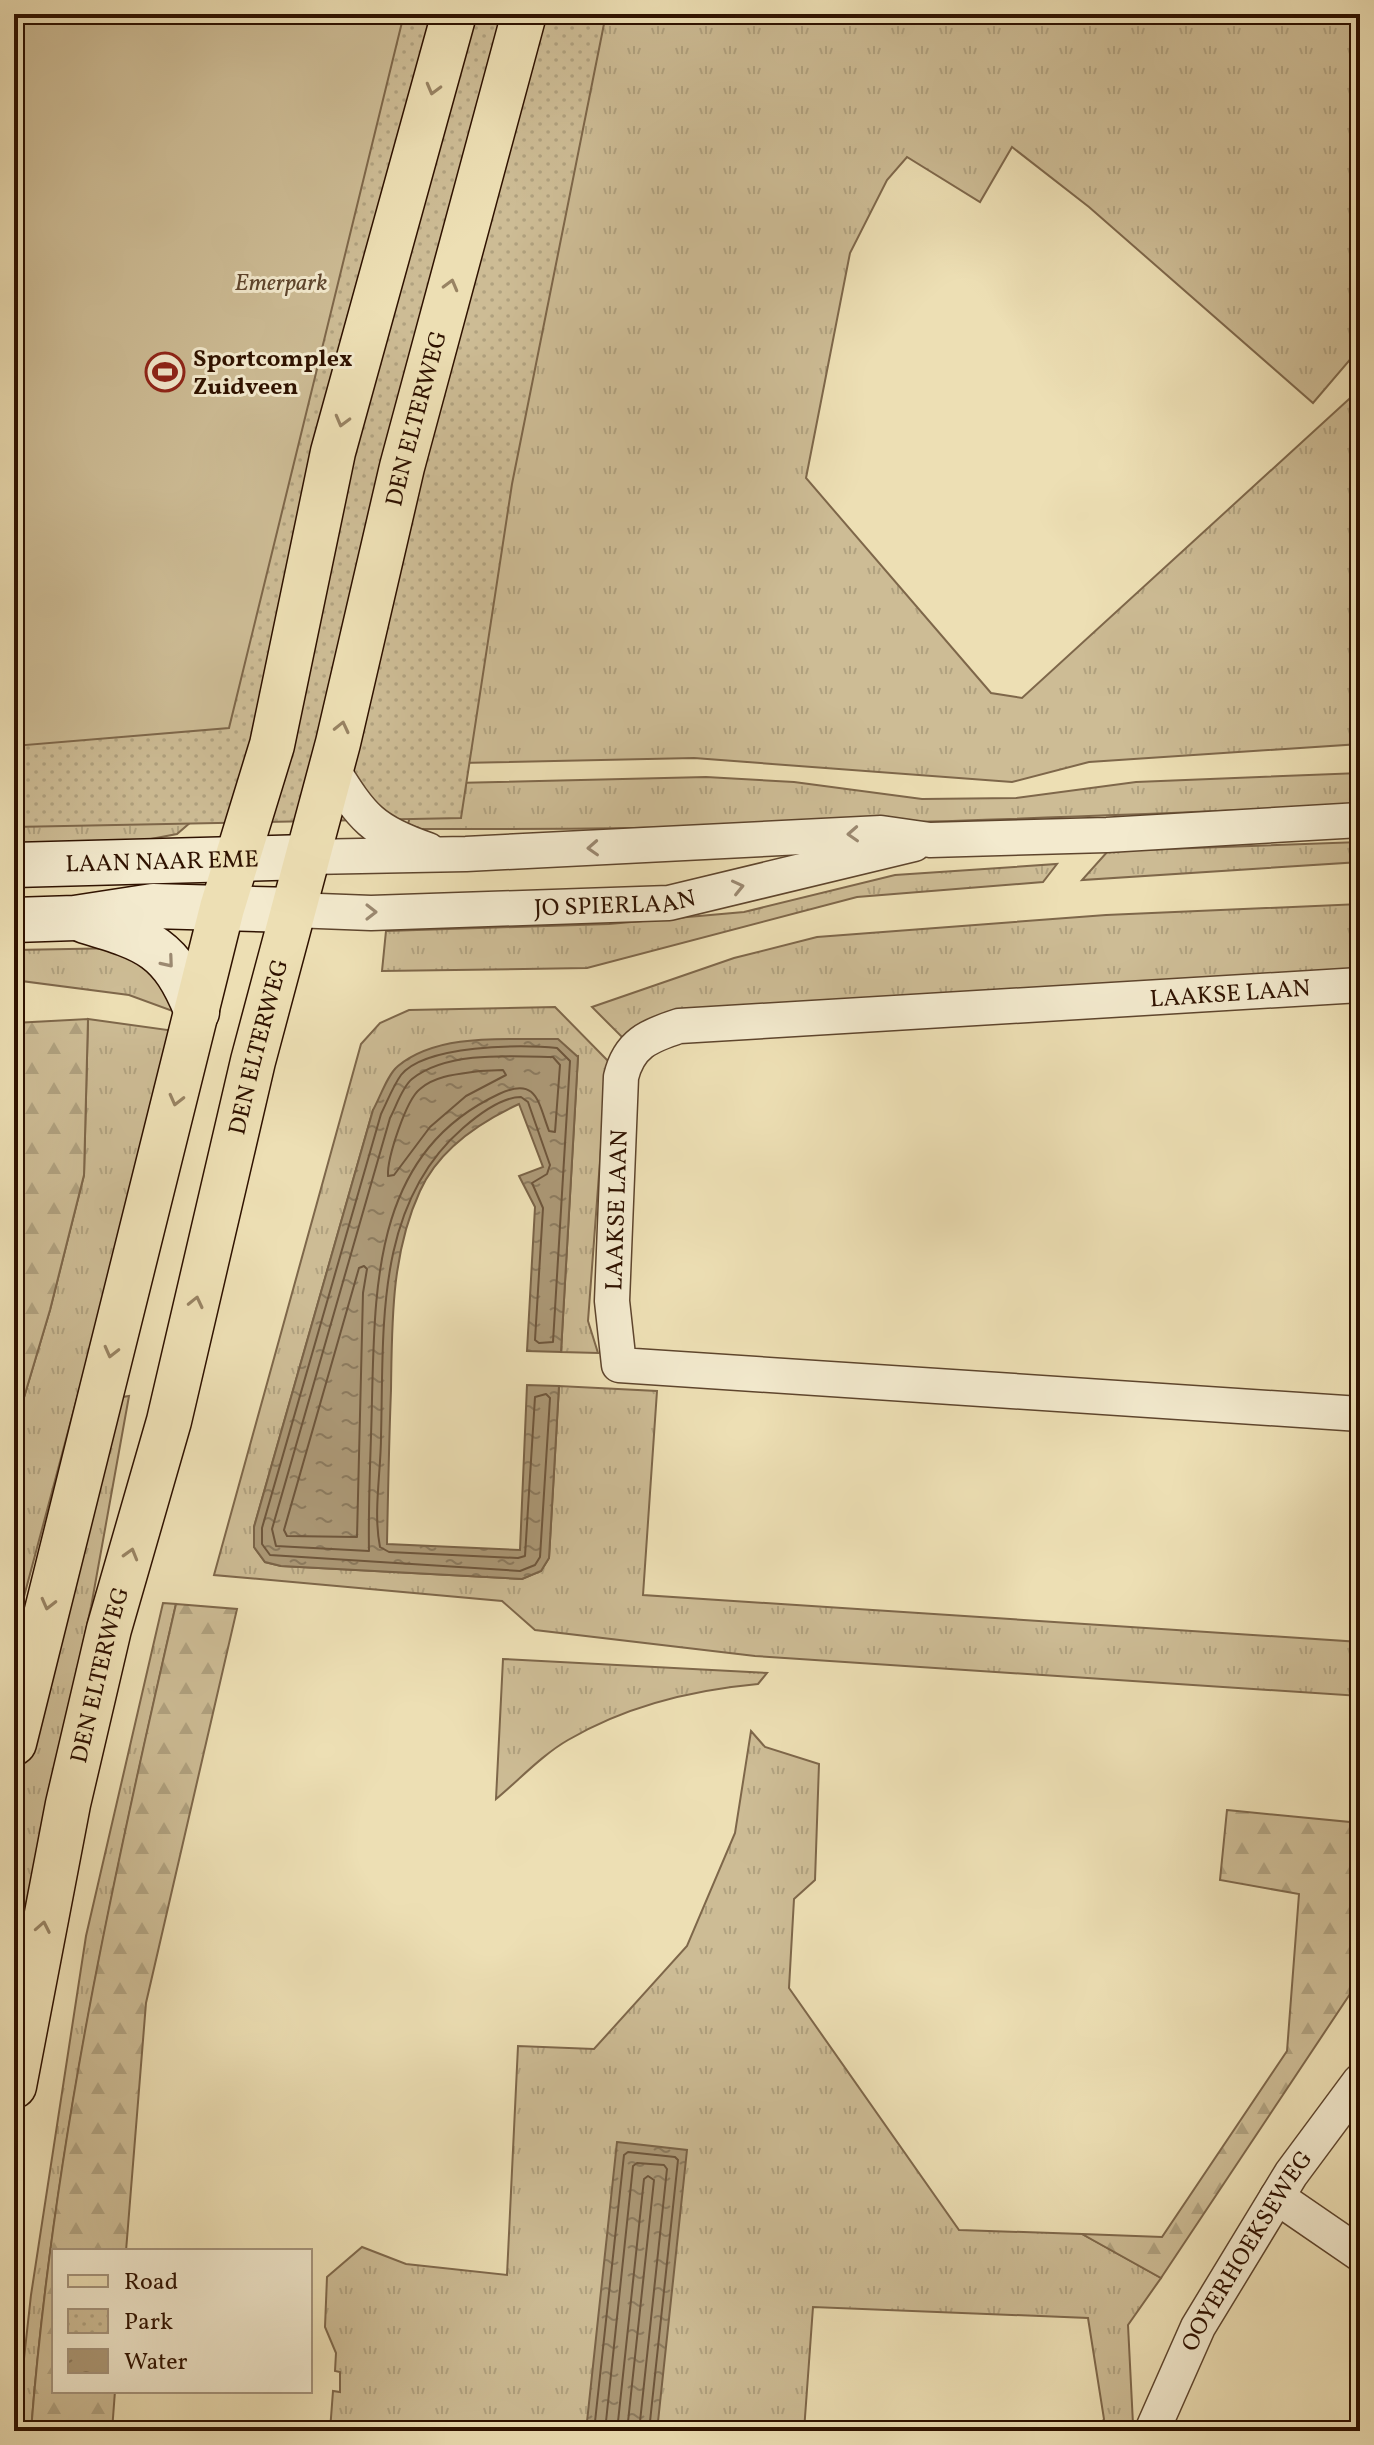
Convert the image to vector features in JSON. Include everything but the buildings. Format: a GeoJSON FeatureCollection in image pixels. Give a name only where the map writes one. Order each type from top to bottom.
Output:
{"type":"FeatureCollection","features":[{"type":"Feature","properties":{"kind":"main road"},"geometry":{"type":"LineString","coordinates":[[14,1743],[222,908],[272,745],[333,452],[454,14]]}},
{"type":"Feature","properties":{"kind":"main road","name":"DEN ELTERWEG"},"geometry":{"type":"LineString","coordinates":[[14,2086],[65,1818],[102,1658],[169,1421],[253,1061],[332,769],[402,467],[524,14]]}},
{"type":"Feature","properties":{"kind":"street","name":"JO SPIERLAAN"},"geometry":{"type":"LineString","coordinates":[[332,769],[360,814],[392,838],[443,855]]}},
{"type":"Feature","properties":{"kind":"street","name":"JO SPIERLAAN"},"geometry":{"type":"LineString","coordinates":[[308,857],[443,855],[881,833],[930,840],[1107,835],[1360,820]]}},
{"type":"Feature","properties":{"kind":"street","name":"JO SPIERLAAN"},"geometry":{"type":"LineString","coordinates":[[293,910],[371,913],[669,903],[880,855],[930,840]]}},
{"type":"Feature","properties":{"kind":"street","name":"LAAN NAAR EME"},"geometry":{"type":"LineString","coordinates":[[14,865],[308,857]]}},
{"type":"Feature","properties":{"kind":"street","name":"LAAN NAAR EME"},"geometry":{"type":"LineString","coordinates":[[14,920],[75,918],[153,906],[293,910]]}},
{"type":"Feature","properties":{"kind":"street","name":"LAAN NAAR EME"},"geometry":{"type":"LineString","coordinates":[[75,918],[140,937],[165,956],[186,986],[197,1012]]}},
{"type":"Feature","properties":{"kind":"street","name":"LAAKSE LAAN"},"geometry":{"type":"LineString","coordinates":[[1360,985],[679,1026],[653,1035],[626,1056],[621,1077],[612,1301],[619,1365],[1360,1414]]}},
{"type":"Feature","properties":{"kind":"street","name":"OOYERHOEKSEWEG"},"geometry":{"type":"LineString","coordinates":[[1152,2431],[1198,2327],[1277,2197],[1360,2081]]}},
{"type":"Feature","properties":{"kind":"street"},"geometry":{"type":"LineString","coordinates":[[1277,2197],[1360,2254]]}},
{"type":"Feature","properties":{"kind":"green space","name":"Emerpark"},"geometry":{"type":"Polygon","coordinates":[[[14,14],[606,14],[512,484],[461,818],[14,827],[14,14]]]}},
{"type":"Feature","properties":{"kind":"green space","name":"Sportcomplex Zuidveen"},"geometry":{"type":"Polygon","coordinates":[[[14,14],[404,14],[229,728],[14,746],[14,14]]]}},
{"type":"Feature","properties":{"kind":"green space"},"geometry":{"type":"Polygon","coordinates":[[[588,14],[1360,14],[1360,348],[1313,403],[1089,207],[1012,147],[980,202],[907,157],[887,180],[850,253],[806,478],[991,693],[1022,698],[1360,389],[1360,744],[1089,762],[1012,782],[694,758],[460,763],[588,14]]]}},
{"type":"Feature","properties":{"kind":"green space"},"geometry":{"type":"Polygon","coordinates":[[[1360,773],[1360,805],[773,826],[420,829],[408,824],[421,776],[454,783],[706,777],[794,782],[922,799],[1016,798],[1136,782],[1360,773]]]}},
{"type":"Feature","properties":{"kind":"green space"},"geometry":{"type":"Polygon","coordinates":[[[14,796],[213,803],[177,834],[135,842],[14,847],[14,796]]]}},
{"type":"Feature","properties":{"kind":"green space"},"geometry":{"type":"Polygon","coordinates":[[[1360,842],[1360,862],[1082,880],[1108,851],[1360,842]]]}},
{"type":"Feature","properties":{"kind":"green space"},"geometry":{"type":"Polygon","coordinates":[[[1057,864],[1043,882],[857,897],[587,968],[382,971],[386,931],[609,924],[744,912],[895,875],[1057,864]]]}},
{"type":"Feature","properties":{"kind":"green space"},"geometry":{"type":"Polygon","coordinates":[[[1360,904],[1360,970],[627,1042],[592,1007],[734,958],[817,937],[1106,915],[1360,904]]]}},
{"type":"Feature","properties":{"kind":"green space"},"geometry":{"type":"Polygon","coordinates":[[[124,948],[147,951],[178,1013],[129,995],[14,980],[14,950],[124,948]]]}},
{"type":"Feature","properties":{"kind":"green space"},"geometry":{"type":"Polygon","coordinates":[[[555,1007],[612,1065],[606,1081],[588,1321],[598,1353],[561,1352],[578,1056],[373,1110],[254,1527],[254,1547],[265,1562],[281,1566],[522,1579],[541,1571],[549,1558],[559,1386],[657,1391],[643,1595],[1360,1642],[1360,1696],[755,1656],[535,1630],[502,1601],[214,1575],[361,1044],[380,1023],[409,1010],[555,1007]]]}},
{"type":"Feature","properties":{"kind":"green space"},"geometry":{"type":"Polygon","coordinates":[[[88,1019],[175,1031],[14,1634],[14,1431],[50,1310],[84,1175],[88,1019]]]}},
{"type":"Feature","properties":{"kind":"green space"},"geometry":{"type":"Polygon","coordinates":[[[88,1019],[84,1175],[50,1310],[14,1431],[14,1023],[88,1019]]]}},
{"type":"Feature","properties":{"kind":"green space"},"geometry":{"type":"Polygon","coordinates":[[[129,1396],[91,1607],[14,1960],[14,1792],[116,1398],[129,1396]]]}},
{"type":"Feature","properties":{"kind":"green space"},"geometry":{"type":"Polygon","coordinates":[[[163,1603],[176,1604],[88,2015],[54,2222],[31,2431],[16,2431],[31,2295],[86,1936],[163,1603]]]}},
{"type":"Feature","properties":{"kind":"green space"},"geometry":{"type":"Polygon","coordinates":[[[176,1604],[237,1609],[146,2003],[126,2249],[52,2249],[52,2393],[115,2393],[112,2431],[31,2431],[41,2326],[70,2118],[130,1809],[176,1604]]]}},
{"type":"Feature","properties":{"kind":"green space"},"geometry":{"type":"Polygon","coordinates":[[[503,1659],[767,1673],[758,1684],[684,1695],[636,1709],[590,1728],[549,1753],[496,1799],[503,1659]]]}},
{"type":"Feature","properties":{"kind":"green space"},"geometry":{"type":"Polygon","coordinates":[[[751,1731],[765,1747],[819,1764],[815,1880],[794,1899],[789,1988],[959,2230],[1082,2234],[1161,2278],[1128,2325],[1133,2424],[1130,2431],[1098,2431],[1104,2419],[1088,2318],[813,2307],[804,2431],[330,2431],[333,2391],[340,2392],[340,2372],[335,2371],[336,2353],[325,2327],[327,2277],[362,2247],[406,2264],[507,2275],[518,2046],[594,2049],[687,1946],[735,1833],[751,1731]]]}},
{"type":"Feature","properties":{"kind":"green space"},"geometry":{"type":"Polygon","coordinates":[[[1227,1810],[1360,1823],[1360,1979],[1161,2278],[1082,2234],[1162,2237],[1287,2051],[1299,1894],[1220,1880],[1227,1810]]]}},
{"type":"Feature","properties":{"kind":"water"},"geometry":{"type":"Polygon","coordinates":[[[558,1039],[578,1057],[561,1352],[527,1351],[535,1207],[519,1176],[543,1167],[519,1104],[476,1128],[449,1150],[428,1176],[410,1215],[398,1264],[393,1314],[387,1544],[520,1550],[527,1385],[559,1386],[549,1558],[541,1571],[522,1579],[281,1566],[265,1562],[254,1547],[254,1527],[373,1110],[387,1081],[398,1066],[433,1048],[475,1040],[558,1039]]]}},
{"type":"Feature","properties":{"kind":"water"},"geometry":{"type":"Polygon","coordinates":[[[617,2142],[687,2150],[657,2431],[586,2431],[617,2142]]]}},
{"type":"Feature","properties":{"kind":"place","name":"Sportcomplex Zuidveen"},"geometry":{"type":"Point","coordinates":[165,372]}}]}
